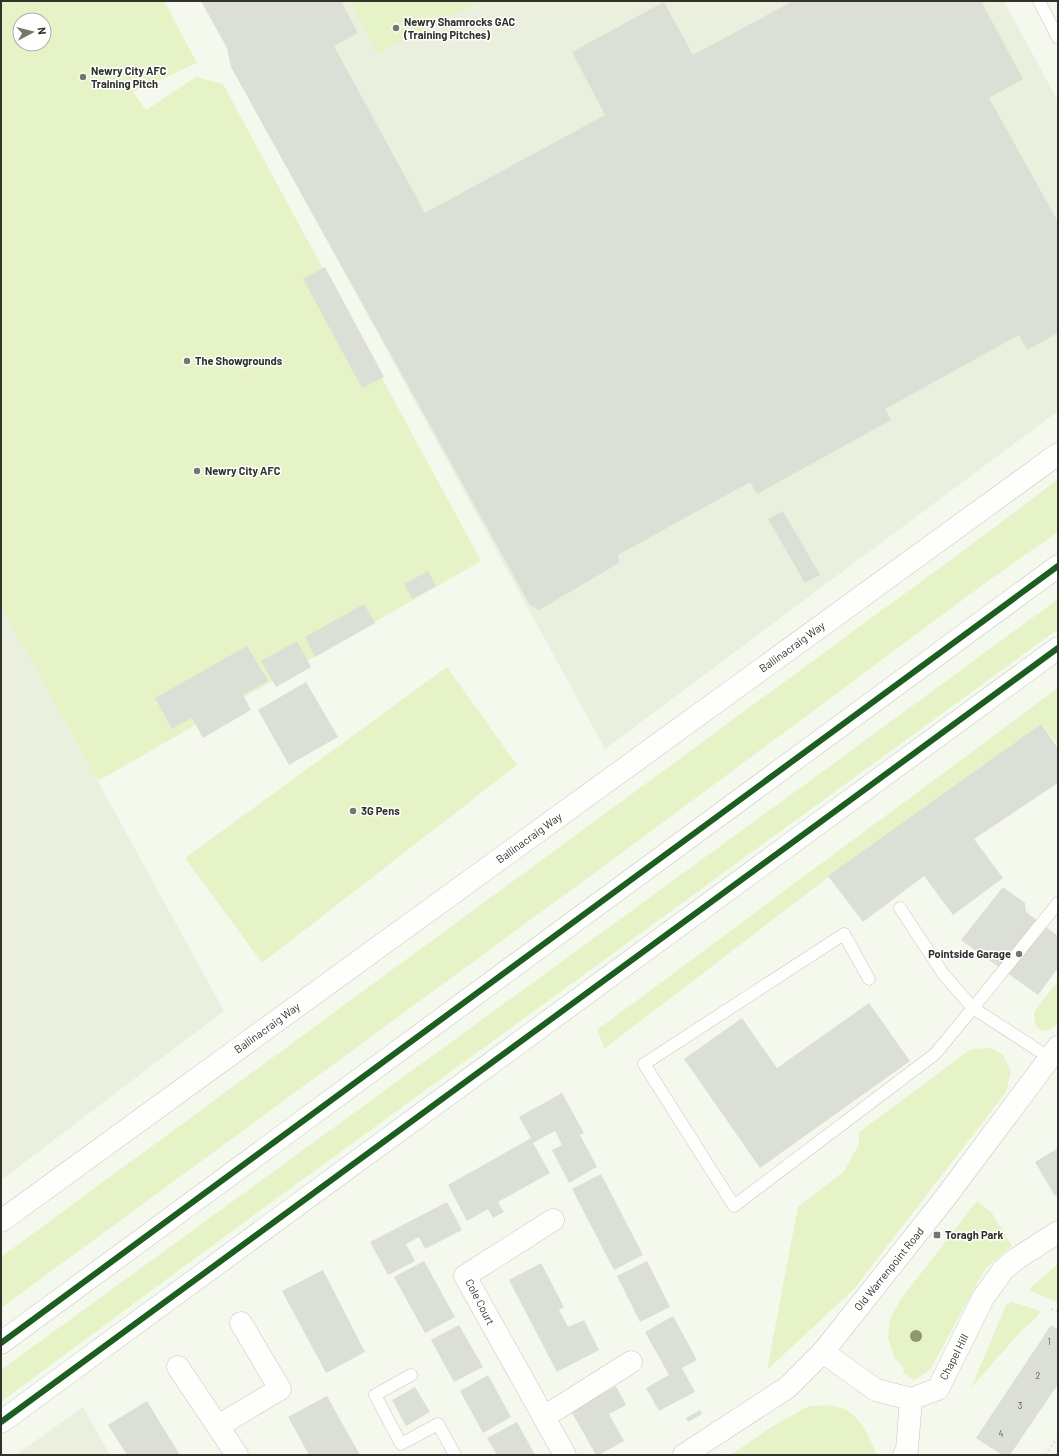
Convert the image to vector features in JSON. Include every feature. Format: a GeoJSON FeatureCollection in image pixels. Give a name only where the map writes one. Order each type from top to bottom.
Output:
{"type":"FeatureCollection","features":[{"type":"Feature","properties":{"kind":"main road","name":"Ballinacraig Way"},"geometry":{"type":"LineString","coordinates":[[1,1221],[1058,454]]}},
{"type":"Feature","properties":{"kind":"main road"},"geometry":{"type":"LineString","coordinates":[[1,1343],[1058,566]]}},
{"type":"Feature","properties":{"kind":"main road"},"geometry":{"type":"LineString","coordinates":[[1,1422],[1058,648]]}},
{"type":"Feature","properties":{"kind":"main road","name":"Old Warrenpoint Road"},"geometry":{"type":"LineString","coordinates":[[684,1455],[788,1387],[823,1352],[935,1210],[1054,1052]]}},
{"type":"Feature","properties":{"kind":"main road","name":"Cole Court"},"geometry":{"type":"LineString","coordinates":[[553,1220],[465,1276],[565,1455]]}},
{"type":"Feature","properties":{"kind":"main road","name":"Chapel Hill"},"geometry":{"type":"LineString","coordinates":[[911,1399],[938,1389],[983,1298],[1003,1270],[1016,1259],[1058,1232]]}},
{"type":"Feature","properties":{"kind":"main road"},"geometry":{"type":"LineString","coordinates":[[218,1426],[280,1389],[241,1323]]}},
{"type":"Feature","properties":{"kind":"main road"},"geometry":{"type":"LineString","coordinates":[[823,1352],[876,1390],[911,1399],[907,1450],[904,1455]]}},
{"type":"Feature","properties":{"kind":"main road"},"geometry":{"type":"LineString","coordinates":[[544,1418],[631,1362]]}},
{"type":"Feature","properties":{"kind":"main road"},"geometry":{"type":"LineString","coordinates":[[178,1367],[237,1455]]}},
{"type":"Feature","properties":{"kind":"lane"},"geometry":{"type":"LineString","coordinates":[[1039,1],[1058,38]]}},
{"type":"Feature","properties":{"kind":"lane"},"geometry":{"type":"LineString","coordinates":[[869,979],[844,934],[644,1064],[734,1206],[935,1054],[1058,903]]}},
{"type":"Feature","properties":{"kind":"lane"},"geometry":{"type":"LineString","coordinates":[[900,908],[944,975],[973,1008],[1054,1052]]}},
{"type":"Feature","properties":{"kind":"lane"},"geometry":{"type":"LineString","coordinates":[[411,1375],[375,1395],[401,1444],[438,1424],[455,1455]]}},
{"type":"Feature","properties":{"kind":"path"},"geometry":{"type":"LineString","coordinates":[[1051,1309],[1058,1312]]}},
{"type":"Feature","properties":{"kind":"path"},"geometry":{"type":"LineString","coordinates":[[1045,1455],[1058,1437]]}},
{"type":"Feature","properties":{"kind":"shaded area"},"geometry":{"type":"Polygon","coordinates":[[[201,1],[351,1],[376,55],[481,1],[1004,1],[1058,101],[1058,411],[605,749],[231,67],[227,48],[201,1]]]}},
{"type":"Feature","properties":{"kind":"shaded area"},"geometry":{"type":"Polygon","coordinates":[[[1,605],[224,1011],[1,1180],[1,605]]]}},
{"type":"Feature","properties":{"kind":"shaded area"},"geometry":{"type":"Polygon","coordinates":[[[83,1407],[110,1455],[16,1455],[83,1407]]]}},
{"type":"Feature","properties":{"kind":"green space","name":"The Showgrounds"},"geometry":{"type":"Polygon","coordinates":[[[1,1],[164,1],[197,63],[133,92],[146,110],[196,77],[223,84],[481,561],[98,781],[1,606],[1,1]]]}},
{"type":"Feature","properties":{"kind":"green space","name":"Newry Shamrocks GAC (Training Pitches)"},"geometry":{"type":"Polygon","coordinates":[[[351,1],[481,1],[376,55],[351,1]]]}},
{"type":"Feature","properties":{"kind":"green space"},"geometry":{"type":"Polygon","coordinates":[[[1058,479],[1058,532],[992,578],[642,838],[1,1308],[1,1257],[994,528],[1058,479]]]}},
{"type":"Feature","properties":{"kind":"green space"},"geometry":{"type":"Polygon","coordinates":[[[1058,599],[1058,629],[202,1253],[1,1402],[1,1370],[1058,599]]]}},
{"type":"Feature","properties":{"kind":"green space","name":"3G Pens"},"geometry":{"type":"Polygon","coordinates":[[[447,667],[517,765],[262,963],[185,858],[447,667]]]}},
{"type":"Feature","properties":{"kind":"green space"},"geometry":{"type":"Polygon","coordinates":[[[1058,688],[1058,744],[1041,724],[818,885],[604,1049],[597,1030],[1058,688]]]}},
{"type":"Feature","properties":{"kind":"green space"},"geometry":{"type":"Polygon","coordinates":[[[1058,981],[1058,1023],[1053,1028],[1044,1031],[1038,1028],[1035,1024],[1034,1012],[1058,981]]]}},
{"type":"Feature","properties":{"kind":"green space"},"geometry":{"type":"Polygon","coordinates":[[[991,1048],[1003,1055],[1011,1071],[1006,1092],[854,1289],[767,1370],[798,1207],[844,1171],[859,1144],[859,1132],[971,1049],[991,1048]]]}},
{"type":"Feature","properties":{"kind":"green space"},"geometry":{"type":"Polygon","coordinates":[[[977,1201],[992,1213],[1012,1246],[985,1269],[930,1370],[914,1380],[903,1373],[904,1368],[894,1357],[888,1338],[890,1319],[901,1299],[977,1201]]]}},
{"type":"Feature","properties":{"kind":"green space"},"geometry":{"type":"Polygon","coordinates":[[[1058,1264],[1058,1302],[1028,1290],[1058,1264]]]}},
{"type":"Feature","properties":{"kind":"green space"},"geometry":{"type":"Polygon","coordinates":[[[1012,1302],[1041,1311],[1037,1317],[1021,1331],[971,1388],[1006,1305],[1012,1302]]]}},
{"type":"Feature","properties":{"kind":"green space"},"geometry":{"type":"Polygon","coordinates":[[[809,1406],[834,1406],[850,1412],[862,1424],[877,1455],[731,1455],[773,1426],[809,1406]]]}},
{"type":"Feature","properties":{"kind":"building"},"geometry":{"type":"Polygon","coordinates":[[[201,1],[341,1],[358,33],[334,46],[425,213],[605,115],[572,52],[664,2],[693,55],[793,1],[981,1],[1023,79],[989,98],[1058,222],[1058,333],[1027,350],[1019,335],[885,409],[891,420],[757,494],[750,482],[618,555],[619,563],[539,610],[530,605],[231,67],[227,48],[201,1]]]}},
{"type":"Feature","properties":{"kind":"building"},"geometry":{"type":"Polygon","coordinates":[[[325,267],[384,377],[362,388],[303,279],[325,267]]]}},
{"type":"Feature","properties":{"kind":"building"},"geometry":{"type":"Polygon","coordinates":[[[783,511],[820,575],[805,583],[768,519],[783,511]]]}},
{"type":"Feature","properties":{"kind":"building"},"geometry":{"type":"Polygon","coordinates":[[[428,571],[436,586],[412,599],[404,584],[428,571]]]}},
{"type":"Feature","properties":{"kind":"building"},"geometry":{"type":"Polygon","coordinates":[[[364,604],[375,623],[315,657],[305,637],[364,604]]]}},
{"type":"Feature","properties":{"kind":"building"},"geometry":{"type":"Polygon","coordinates":[[[297,641],[311,667],[276,687],[261,661],[297,641]]]}},
{"type":"Feature","properties":{"kind":"building"},"geometry":{"type":"Polygon","coordinates":[[[247,646],[268,681],[243,695],[251,710],[203,738],[192,718],[172,729],[155,698],[247,646]]]}},
{"type":"Feature","properties":{"kind":"building"},"geometry":{"type":"Polygon","coordinates":[[[306,682],[338,737],[289,765],[258,710],[306,682]]]}},
{"type":"Feature","properties":{"kind":"building"},"geometry":{"type":"Polygon","coordinates":[[[1041,724],[1058,748],[1058,783],[974,839],[1003,878],[953,915],[924,876],[863,922],[828,876],[1041,724]]]}},
{"type":"Feature","properties":{"kind":"building","name":"Pointside Garage"},"geometry":{"type":"Polygon","coordinates":[[[1003,887],[1025,903],[1026,912],[1058,936],[1058,968],[1038,995],[961,940],[1003,887]]]}},
{"type":"Feature","properties":{"kind":"building"},"geometry":{"type":"Polygon","coordinates":[[[869,1003],[910,1061],[760,1168],[684,1059],[742,1018],[777,1068],[869,1003]]]}},
{"type":"Feature","properties":{"kind":"building"},"geometry":{"type":"Polygon","coordinates":[[[562,1093],[584,1133],[580,1135],[597,1167],[569,1183],[552,1150],[562,1145],[555,1131],[533,1143],[550,1173],[498,1202],[504,1212],[493,1218],[488,1209],[467,1221],[448,1185],[531,1138],[519,1117],[562,1093]]]}},
{"type":"Feature","properties":{"kind":"building"},"geometry":{"type":"Polygon","coordinates":[[[1058,1148],[1058,1195],[1055,1196],[1035,1162],[1058,1148]]]}},
{"type":"Feature","properties":{"kind":"building"},"geometry":{"type":"Polygon","coordinates":[[[601,1174],[643,1255],[614,1270],[572,1189],[601,1174]]]}},
{"type":"Feature","properties":{"kind":"building"},"geometry":{"type":"Polygon","coordinates":[[[447,1202],[462,1230],[425,1249],[419,1237],[406,1244],[415,1261],[388,1275],[370,1242],[447,1202]]]}},
{"type":"Feature","properties":{"kind":"building"},"geometry":{"type":"Polygon","coordinates":[[[424,1261],[455,1317],[425,1333],[394,1277],[424,1261]]]}},
{"type":"Feature","properties":{"kind":"building"},"geometry":{"type":"Polygon","coordinates":[[[647,1261],[670,1307],[640,1322],[617,1276],[647,1261]]]}},
{"type":"Feature","properties":{"kind":"building"},"geometry":{"type":"Polygon","coordinates":[[[541,1263],[564,1307],[559,1310],[568,1327],[584,1320],[599,1350],[557,1372],[509,1280],[541,1263]]]}},
{"type":"Feature","properties":{"kind":"building"},"geometry":{"type":"Polygon","coordinates":[[[323,1270],[365,1352],[326,1373],[282,1291],[323,1270]]]}},
{"type":"Feature","properties":{"kind":"building"},"geometry":{"type":"Polygon","coordinates":[[[673,1316],[697,1360],[682,1368],[695,1392],[659,1411],[646,1388],[669,1375],[645,1332],[673,1316]]]}},
{"type":"Feature","properties":{"kind":"building"},"geometry":{"type":"Polygon","coordinates":[[[459,1325],[483,1367],[454,1382],[431,1340],[459,1325]]]}},
{"type":"Feature","properties":{"kind":"building"},"geometry":{"type":"Polygon","coordinates":[[[1051,1325],[1058,1330],[1058,1384],[1010,1455],[1002,1455],[976,1438],[1051,1325]]]}},
{"type":"Feature","properties":{"kind":"building"},"geometry":{"type":"Polygon","coordinates":[[[488,1375],[511,1417],[483,1433],[460,1391],[488,1375]]]}},
{"type":"Feature","properties":{"kind":"building"},"geometry":{"type":"Polygon","coordinates":[[[616,1386],[626,1405],[609,1414],[624,1441],[599,1455],[596,1455],[571,1411],[616,1386]]]}},
{"type":"Feature","properties":{"kind":"building"},"geometry":{"type":"Polygon","coordinates":[[[415,1387],[430,1412],[406,1426],[392,1400],[415,1387]]]}},
{"type":"Feature","properties":{"kind":"building"},"geometry":{"type":"Polygon","coordinates":[[[327,1396],[360,1455],[309,1455],[288,1417],[327,1396]]]}},
{"type":"Feature","properties":{"kind":"building"},"geometry":{"type":"Polygon","coordinates":[[[147,1401],[180,1455],[127,1455],[108,1425],[147,1401]]]}},
{"type":"Feature","properties":{"kind":"building"},"geometry":{"type":"Polygon","coordinates":[[[700,1410],[702,1414],[688,1422],[686,1418],[700,1410]]]}},
{"type":"Feature","properties":{"kind":"building"},"geometry":{"type":"Polygon","coordinates":[[[517,1422],[535,1455],[497,1455],[487,1438],[517,1422]]]}},
{"type":"Feature","properties":{"kind":"cycle path"},"geometry":{"type":"LineString","coordinates":[[1,1343],[1058,566]]}},
{"type":"Feature","properties":{"kind":"cycle path"},"geometry":{"type":"LineString","coordinates":[[1,1422],[1058,648]]}},
{"type":"Feature","properties":{"kind":"place","name":"Newry Shamrocks GAC (Training Pitches)"},"geometry":{"type":"Point","coordinates":[396,28]}},
{"type":"Feature","properties":{"kind":"place","name":"Newry City AFC Training Pitch"},"geometry":{"type":"Point","coordinates":[83,77]}},
{"type":"Feature","properties":{"kind":"place","name":"The Showgrounds"},"geometry":{"type":"Point","coordinates":[187,361]}},
{"type":"Feature","properties":{"kind":"place","name":"Newry City AFC"},"geometry":{"type":"Point","coordinates":[197,471]}},
{"type":"Feature","properties":{"kind":"place","name":"3G Pens"},"geometry":{"type":"Point","coordinates":[353,811]}},
{"type":"Feature","properties":{"kind":"place","name":"Pointside Garage"},"geometry":{"type":"Point","coordinates":[1019,954]}},
{"type":"Feature","properties":{"kind":"place","name":"Toragh Park"},"geometry":{"type":"Point","coordinates":[937,1235]}}]}
